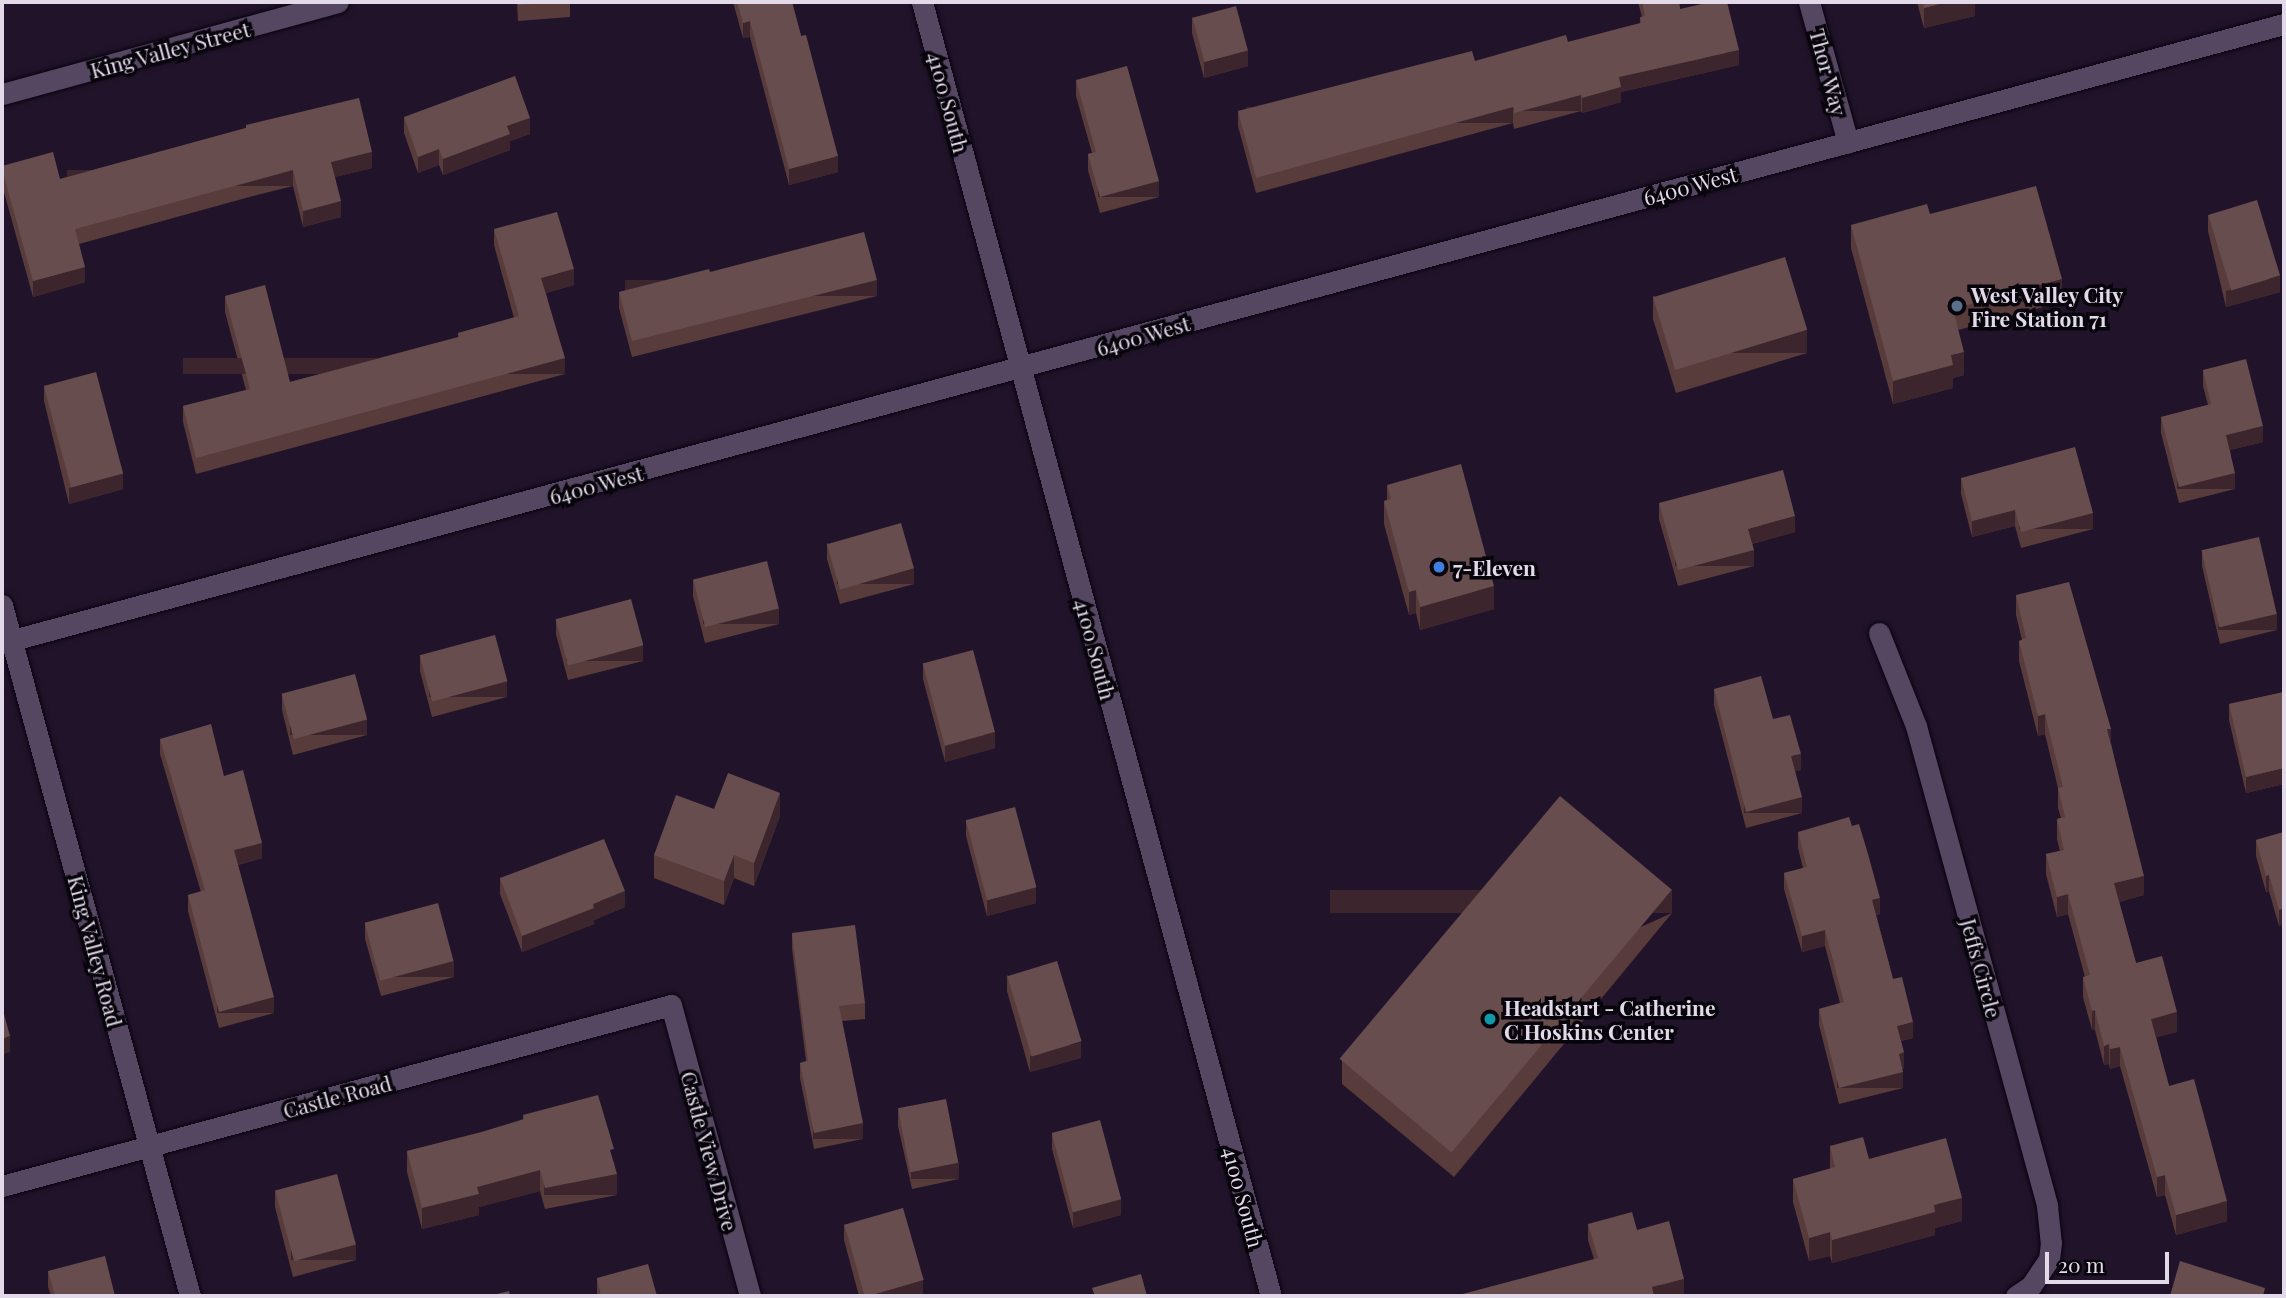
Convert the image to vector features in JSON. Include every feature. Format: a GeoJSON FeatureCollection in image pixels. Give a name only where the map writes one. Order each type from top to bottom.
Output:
{"type":"FeatureCollection","features":[{"type":"Feature","properties":{"kind":"street","name":"King Valley Street"},"geometry":{"type":"LineString","coordinates":[[2,94],[338,2]]}},
{"type":"Feature","properties":{"kind":"street","name":"4100 South"},"geometry":{"type":"LineString","coordinates":[[922,2],[1271,1296]]}},
{"type":"Feature","properties":{"kind":"street","name":"Thor Way"},"geometry":{"type":"LineString","coordinates":[[1810,2],[1848,143]]}},
{"type":"Feature","properties":{"kind":"street","name":"6400 West"},"geometry":{"type":"LineString","coordinates":[[6,642],[1021,369],[2284,24]]}},
{"type":"Feature","properties":{"kind":"street","name":"King Valley Road"},"geometry":{"type":"LineString","coordinates":[[2,605],[6,642],[190,1296]]}},
{"type":"Feature","properties":{"kind":"street","name":"Jeffs Circle"},"geometry":{"type":"LineString","coordinates":[[1879,633],[1916,726],[2051,1225],[2049,1259],[2031,1286],[2016,1296]]}},
{"type":"Feature","properties":{"kind":"street","name":"Castle Road"},"geometry":{"type":"LineString","coordinates":[[2,1186],[671,1005]]}},
{"type":"Feature","properties":{"kind":"street","name":"Castle View Drive"},"geometry":{"type":"LineString","coordinates":[[671,1005],[750,1296]]}},
{"type":"Feature","properties":{"kind":"building"},"geometry":{"type":"Polygon","coordinates":[[[518,2],[564,2],[518,5],[518,2]]]}},
{"type":"Feature","properties":{"kind":"building"},"geometry":{"type":"Polygon","coordinates":[[[737,2],[792,2],[801,36],[806,35],[838,156],[789,169],[750,21],[743,23],[737,2]]]}},
{"type":"Feature","properties":{"kind":"building"},"geometry":{"type":"Polygon","coordinates":[[[1642,2],[1679,2],[1680,9],[1710,2],[1727,2],[1739,50],[1619,77],[1621,87],[1582,98],[1581,95],[1514,113],[1513,107],[1256,178],[1238,111],[1472,51],[1475,61],[1566,35],[1568,42],[1641,23],[1640,17],[1645,16],[1642,2]]]}},
{"type":"Feature","properties":{"kind":"building"},"geometry":{"type":"Polygon","coordinates":[[[1923,2],[1947,2],[1924,8],[1923,2]]]}},
{"type":"Feature","properties":{"kind":"building"},"geometry":{"type":"Polygon","coordinates":[[[1236,6],[1248,50],[1204,62],[1193,18],[1236,6]]]}},
{"type":"Feature","properties":{"kind":"building"},"geometry":{"type":"Polygon","coordinates":[[[1127,66],[1159,181],[1100,197],[1088,154],[1096,152],[1076,80],[1127,66]]]}},
{"type":"Feature","properties":{"kind":"building"},"geometry":{"type":"Polygon","coordinates":[[[515,76],[530,118],[507,126],[510,134],[443,159],[439,149],[418,157],[404,117],[515,76]]]}},
{"type":"Feature","properties":{"kind":"building"},"geometry":{"type":"Polygon","coordinates":[[[359,98],[372,152],[331,162],[341,201],[303,211],[293,170],[75,229],[85,267],[33,281],[2,166],[53,152],[60,179],[246,128],[246,125],[359,98]]]}},
{"type":"Feature","properties":{"kind":"building","name":"West Valley City Fire Station 71"},"geometry":{"type":"Polygon","coordinates":[[[2036,186],[2062,279],[1953,309],[1964,352],[1951,355],[1953,365],[1893,381],[1851,225],[1927,204],[1930,214],[2036,186]]]}},
{"type":"Feature","properties":{"kind":"building"},"geometry":{"type":"Polygon","coordinates":[[[2257,200],[2280,276],[2231,290],[2208,215],[2257,200]]]}},
{"type":"Feature","properties":{"kind":"building"},"geometry":{"type":"Polygon","coordinates":[[[557,212],[574,269],[541,278],[565,358],[196,458],[183,406],[250,389],[225,296],[265,285],[290,382],[459,337],[458,333],[519,316],[494,229],[557,212]]]}},
{"type":"Feature","properties":{"kind":"building"},"geometry":{"type":"Polygon","coordinates":[[[864,232],[877,280],[632,341],[619,292],[709,269],[710,272],[864,232]]]}},
{"type":"Feature","properties":{"kind":"building"},"geometry":{"type":"Polygon","coordinates":[[[1785,257],[1807,330],[1675,370],[1653,297],[1785,257]]]}},
{"type":"Feature","properties":{"kind":"building"},"geometry":{"type":"Polygon","coordinates":[[[2246,359],[2263,426],[2226,435],[2235,473],[2179,487],[2161,417],[2211,404],[2203,370],[2246,359]]]}},
{"type":"Feature","properties":{"kind":"building"},"geometry":{"type":"Polygon","coordinates":[[[96,372],[123,473],[71,487],[44,386],[96,372]]]}},
{"type":"Feature","properties":{"kind":"building"},"geometry":{"type":"Polygon","coordinates":[[[2075,447],[2093,513],[2021,532],[2015,510],[1972,521],[1961,478],[2075,447]]]}},
{"type":"Feature","properties":{"kind":"building","name":"7-Eleven"},"geometry":{"type":"Polygon","coordinates":[[[1461,464],[1494,586],[1420,607],[1416,590],[1409,592],[1384,501],[1391,499],[1387,485],[1461,464]]]}},
{"type":"Feature","properties":{"kind":"building"},"geometry":{"type":"Polygon","coordinates":[[[1783,470],[1795,516],[1748,529],[1754,550],[1678,570],[1659,503],[1783,470]]]}},
{"type":"Feature","properties":{"kind":"building"},"geometry":{"type":"Polygon","coordinates":[[[901,523],[914,568],[840,589],[827,544],[901,523]]]}},
{"type":"Feature","properties":{"kind":"building"},"geometry":{"type":"Polygon","coordinates":[[[2259,537],[2277,614],[2219,627],[2202,550],[2259,537]]]}},
{"type":"Feature","properties":{"kind":"building"},"geometry":{"type":"Polygon","coordinates":[[[767,561],[779,609],[705,627],[693,579],[767,561]]]}},
{"type":"Feature","properties":{"kind":"building"},"geometry":{"type":"Polygon","coordinates":[[[2069,582],[2111,729],[2107,729],[2144,876],[2114,883],[2136,963],[2162,956],[2177,1012],[2151,1019],[2169,1086],[2194,1079],[2227,1201],[2176,1215],[2165,1175],[2157,1177],[2120,1047],[2110,1049],[2109,1044],[2104,1046],[2083,977],[2090,975],[2068,894],[2057,897],[2046,854],[2064,850],[2057,819],[2065,817],[2058,788],[2063,787],[2045,714],[2038,716],[2019,641],[2026,638],[2016,595],[2069,582]]]}},
{"type":"Feature","properties":{"kind":"building"},"geometry":{"type":"Polygon","coordinates":[[[631,599],[643,645],[568,666],[556,619],[631,599]]]}},
{"type":"Feature","properties":{"kind":"building"},"geometry":{"type":"Polygon","coordinates":[[[495,635],[507,681],[432,702],[420,655],[495,635]]]}},
{"type":"Feature","properties":{"kind":"building"},"geometry":{"type":"Polygon","coordinates":[[[973,650],[995,732],[945,746],[923,663],[973,650]]]}},
{"type":"Feature","properties":{"kind":"building"},"geometry":{"type":"Polygon","coordinates":[[[355,674],[367,719],[294,739],[282,694],[355,674]]]}},
{"type":"Feature","properties":{"kind":"building"},"geometry":{"type":"Polygon","coordinates":[[[1761,676],[1773,719],[1790,715],[1801,754],[1791,756],[1802,797],[1746,812],[1714,689],[1761,676]]]}},
{"type":"Feature","properties":{"kind":"building"},"geometry":{"type":"Polygon","coordinates":[[[2284,692],[2284,768],[2246,777],[2229,704],[2284,692]]]}},
{"type":"Feature","properties":{"kind":"building"},"geometry":{"type":"Polygon","coordinates":[[[211,724],[224,776],[243,770],[262,843],[234,850],[274,997],[219,1012],[188,895],[205,890],[160,739],[211,724]]]}},
{"type":"Feature","properties":{"kind":"building"},"geometry":{"type":"Polygon","coordinates":[[[728,773],[780,793],[754,863],[734,855],[724,881],[654,855],[676,795],[714,809],[728,773]]]}},
{"type":"Feature","properties":{"kind":"building","name":"Headstart - Catherine C Hoskins Center"},"geometry":{"type":"Polygon","coordinates":[[[1560,796],[1672,890],[1451,1153],[1340,1059],[1560,796]]]}},
{"type":"Feature","properties":{"kind":"building"},"geometry":{"type":"Polygon","coordinates":[[[1015,807],[1036,887],[987,900],[966,820],[1015,807]]]}},
{"type":"Feature","properties":{"kind":"building"},"geometry":{"type":"Polygon","coordinates":[[[1849,817],[1852,826],[1859,824],[1880,898],[1872,900],[1893,979],[1902,977],[1913,1022],[1897,1026],[1904,1052],[1899,1054],[1903,1072],[1839,1088],[1819,1009],[1844,1002],[1825,930],[1802,936],[1784,873],[1807,867],[1798,832],[1849,817]]]}},
{"type":"Feature","properties":{"kind":"building"},"geometry":{"type":"Polygon","coordinates":[[[2284,832],[2284,908],[2279,910],[2256,840],[2284,832]]]}},
{"type":"Feature","properties":{"kind":"building"},"geometry":{"type":"Polygon","coordinates":[[[604,839],[625,891],[593,904],[594,908],[522,936],[500,878],[604,839]]]}},
{"type":"Feature","properties":{"kind":"building"},"geometry":{"type":"Polygon","coordinates":[[[438,903],[454,961],[380,981],[365,923],[438,903]]]}},
{"type":"Feature","properties":{"kind":"building"},"geometry":{"type":"Polygon","coordinates":[[[855,925],[865,1003],[839,1006],[863,1123],[814,1133],[800,1063],[808,1061],[792,933],[855,925]]]}},
{"type":"Feature","properties":{"kind":"building"},"geometry":{"type":"Polygon","coordinates":[[[1057,961],[1082,1041],[1032,1057],[1007,976],[1057,961]]]}},
{"type":"Feature","properties":{"kind":"building"},"geometry":{"type":"Polygon","coordinates":[[[2,1007],[10,1036],[2,1039],[2,1007]]]}},
{"type":"Feature","properties":{"kind":"building"},"geometry":{"type":"Polygon","coordinates":[[[598,1095],[614,1149],[610,1150],[617,1174],[545,1188],[540,1170],[477,1187],[479,1194],[422,1208],[407,1151],[482,1132],[524,1119],[523,1115],[598,1095]]]}},
{"type":"Feature","properties":{"kind":"building"},"geometry":{"type":"Polygon","coordinates":[[[946,1099],[958,1163],[910,1172],[898,1108],[946,1099]]]}},
{"type":"Feature","properties":{"kind":"building"},"geometry":{"type":"Polygon","coordinates":[[[1100,1120],[1121,1199],[1073,1212],[1052,1133],[1100,1120]]]}},
{"type":"Feature","properties":{"kind":"building"},"geometry":{"type":"Polygon","coordinates":[[[1863,1137],[1869,1159],[1946,1138],[1962,1198],[1934,1205],[1935,1212],[1832,1240],[1830,1232],[1809,1238],[1793,1179],[1835,1167],[1830,1146],[1863,1137]]]}},
{"type":"Feature","properties":{"kind":"building"},"geometry":{"type":"Polygon","coordinates":[[[337,1174],[356,1245],[294,1261],[275,1191],[337,1174]]]}},
{"type":"Feature","properties":{"kind":"building"},"geometry":{"type":"Polygon","coordinates":[[[903,1208],[924,1280],[865,1296],[844,1225],[903,1208]]]}},
{"type":"Feature","properties":{"kind":"building"},"geometry":{"type":"Polygon","coordinates":[[[1632,1212],[1637,1230],[1669,1221],[1684,1279],[1652,1287],[1654,1296],[1455,1296],[1598,1258],[1588,1224],[1632,1212]]]}},
{"type":"Feature","properties":{"kind":"building"},"geometry":{"type":"Polygon","coordinates":[[[105,1256],[115,1296],[55,1296],[48,1271],[105,1256]]]}},
{"type":"Feature","properties":{"kind":"building"},"geometry":{"type":"Polygon","coordinates":[[[2180,1261],[2265,1288],[2263,1296],[2170,1296],[2180,1261]]]}},
{"type":"Feature","properties":{"kind":"building"},"geometry":{"type":"Polygon","coordinates":[[[648,1264],[657,1296],[601,1296],[597,1278],[648,1264]]]}},
{"type":"Feature","properties":{"kind":"building"},"geometry":{"type":"Polygon","coordinates":[[[1141,1274],[1147,1296],[1095,1296],[1092,1288],[1141,1274]]]}},
{"type":"Feature","properties":{"kind":"building"},"geometry":{"type":"Polygon","coordinates":[[[509,1291],[510,1296],[489,1296],[509,1291]]]}},
{"type":"Feature","properties":{"kind":"place","name":"West Valley City Fire Station 71"},"geometry":{"type":"Point","coordinates":[1957,306]}},
{"type":"Feature","properties":{"kind":"place","name":"7-Eleven"},"geometry":{"type":"Point","coordinates":[1439,567]}},
{"type":"Feature","properties":{"kind":"place","name":"Headstart - Catherine C Hoskins Center"},"geometry":{"type":"Point","coordinates":[1490,1019]}}]}
